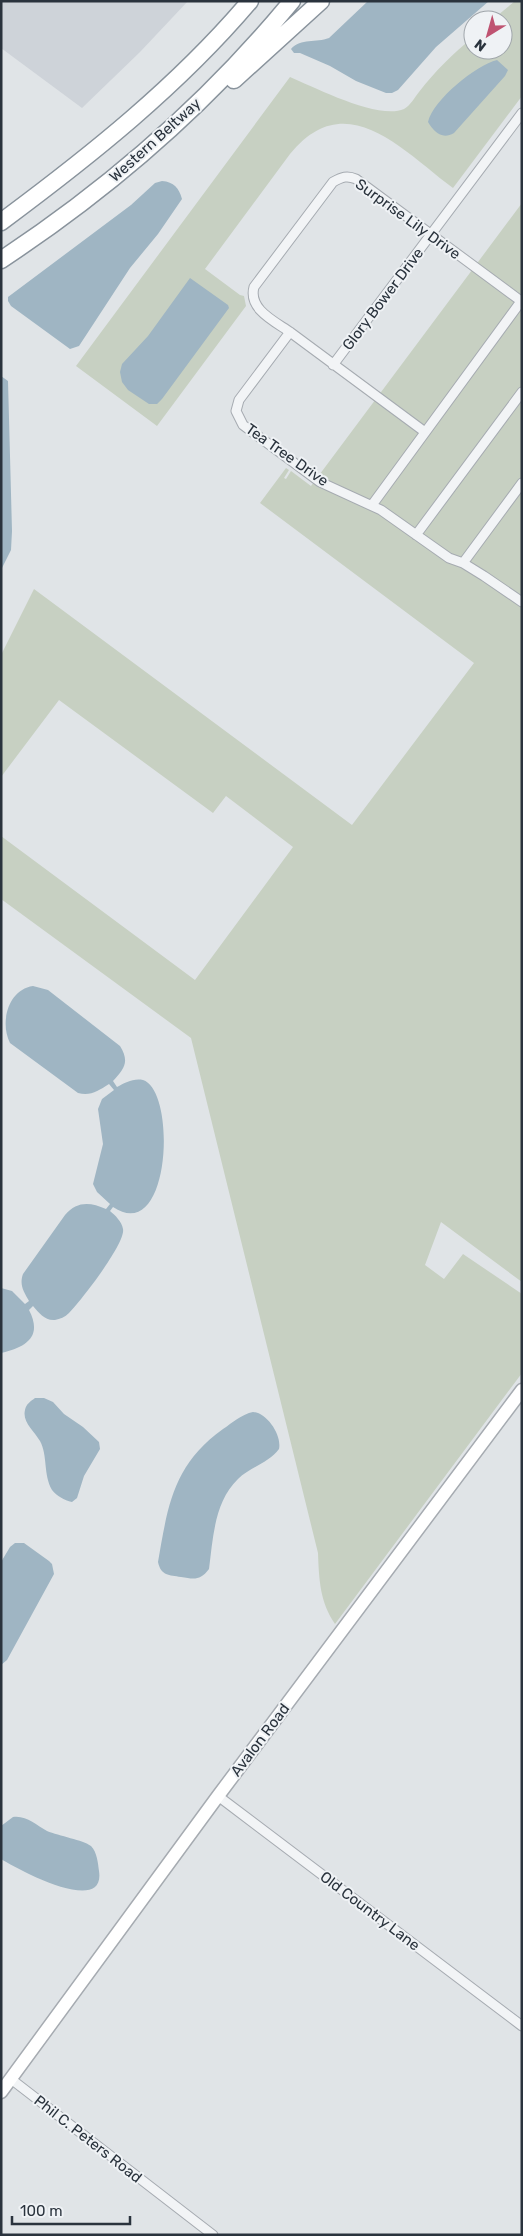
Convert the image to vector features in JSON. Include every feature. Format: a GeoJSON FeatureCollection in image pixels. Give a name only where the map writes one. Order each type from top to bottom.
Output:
{"type":"FeatureCollection","features":[{"type":"Feature","properties":{"kind":"highway"},"geometry":{"type":"LineString","coordinates":[[172,83],[235,1]]}},
{"type":"Feature","properties":{"kind":"highway","name":"Western Beltway"},"geometry":{"type":"LineString","coordinates":[[1,222],[54,183],[172,83],[211,45],[250,1]]}},
{"type":"Feature","properties":{"kind":"highway","name":"Western Beltway"},"geometry":{"type":"LineString","coordinates":[[1,260],[115,178],[166,134],[234,67],[292,1]]}},
{"type":"Feature","properties":{"kind":"highway"},"geometry":{"type":"LineString","coordinates":[[166,134],[208,103],[322,1]]}},
{"type":"Feature","properties":{"kind":"main road","name":"Avalon Road"},"geometry":{"type":"LineString","coordinates":[[1,2092],[218,1796],[522,1390]]}},
{"type":"Feature","properties":{"kind":"street","name":"Glory Bower Drive"},"geometry":{"type":"LineString","coordinates":[[333,365],[522,112]]}},
{"type":"Feature","properties":{"kind":"street","name":"Surprise Lily Drive"},"geometry":{"type":"LineString","coordinates":[[290,332],[260,310],[254,300],[254,287],[333,182],[341,177],[349,176],[356,179],[521,301]]}},
{"type":"Feature","properties":{"kind":"street"},"geometry":{"type":"LineString","coordinates":[[372,504],[521,301]]}},
{"type":"Feature","properties":{"kind":"street"},"geometry":{"type":"LineString","coordinates":[[290,332],[425,432]]}},
{"type":"Feature","properties":{"kind":"street","name":"Tea Tree Drive"},"geometry":{"type":"LineString","coordinates":[[290,332],[239,400],[236,411],[242,424],[320,482],[372,504],[449,558],[463,563],[522,602]]}},
{"type":"Feature","properties":{"kind":"street"},"geometry":{"type":"LineString","coordinates":[[416,535],[522,392]]}},
{"type":"Feature","properties":{"kind":"street"},"geometry":{"type":"LineString","coordinates":[[463,563],[522,483]]}},
{"type":"Feature","properties":{"kind":"street","name":"Old Country Lane"},"geometry":{"type":"LineString","coordinates":[[218,1796],[522,2026]]}},
{"type":"Feature","properties":{"kind":"street","name":"Phil C. Peters Road"},"geometry":{"type":"LineString","coordinates":[[11,2079],[213,2235]]}},
{"type":"Feature","properties":{"kind":"shaded area"},"geometry":{"type":"Polygon","coordinates":[[[1,1],[188,1],[140,52],[82,108],[1,48],[1,1]]]}},
{"type":"Feature","properties":{"kind":"green space"},"geometry":{"type":"Polygon","coordinates":[[[515,1],[522,1],[522,96],[453,188],[394,142],[373,131],[353,124],[332,125],[311,134],[290,154],[205,269],[244,296],[246,306],[157,426],[76,366],[290,77],[363,107],[393,111],[404,109],[451,56],[463,46],[463,60],[513,60],[513,10],[504,10],[515,1]]]}},
{"type":"Feature","properties":{"kind":"green space"},"geometry":{"type":"Polygon","coordinates":[[[522,203],[522,1282],[441,1222],[425,1265],[444,1279],[463,1254],[522,1294],[522,1373],[335,1624],[323,1599],[318,1553],[191,1038],[1,899],[1,836],[195,980],[293,847],[226,796],[213,813],[59,700],[1,777],[1,655],[34,589],[352,825],[474,663],[260,503],[286,468],[289,470],[284,478],[286,479],[291,471],[311,486],[522,203]]]}},
{"type":"Feature","properties":{"kind":"water"},"geometry":{"type":"Polygon","coordinates":[[[368,1],[489,1],[479,10],[463,10],[463,24],[436,47],[398,90],[392,93],[386,93],[356,81],[330,66],[300,53],[294,53],[291,49],[299,43],[329,38],[368,1]]]}},
{"type":"Feature","properties":{"kind":"water"},"geometry":{"type":"Polygon","coordinates":[[[497,60],[508,70],[505,76],[454,133],[446,136],[436,132],[428,122],[438,104],[456,85],[488,63],[497,60]]]}},
{"type":"Feature","properties":{"kind":"water"},"geometry":{"type":"Polygon","coordinates":[[[162,181],[175,186],[182,199],[158,234],[130,268],[79,346],[70,349],[11,306],[8,297],[131,205],[155,183],[162,181]]]}},
{"type":"Feature","properties":{"kind":"water"},"geometry":{"type":"Polygon","coordinates":[[[190,278],[228,305],[229,308],[162,399],[157,404],[149,404],[128,390],[122,382],[120,372],[122,364],[148,336],[190,278]]]}},
{"type":"Feature","properties":{"kind":"water"},"geometry":{"type":"Polygon","coordinates":[[[1,376],[8,381],[12,531],[11,550],[1,570],[1,376]]]}},
{"type":"Feature","properties":{"kind":"water"},"geometry":{"type":"Polygon","coordinates":[[[33,986],[48,990],[120,1046],[125,1061],[123,1069],[113,1081],[117,1087],[129,1081],[143,1080],[154,1090],[161,1110],[164,1135],[162,1162],[157,1187],[147,1205],[132,1213],[113,1207],[110,1211],[121,1224],[123,1229],[122,1236],[110,1259],[75,1307],[64,1317],[51,1320],[42,1316],[33,1306],[29,1310],[34,1327],[30,1339],[18,1348],[1,1353],[1,1288],[12,1291],[25,1304],[29,1301],[22,1285],[23,1274],[65,1215],[79,1205],[89,1204],[106,1209],[110,1204],[97,1192],[93,1184],[103,1144],[98,1109],[102,1099],[114,1090],[109,1084],[98,1091],[78,1093],[10,1043],[6,1027],[8,1009],[17,994],[33,986]]]}},
{"type":"Feature","properties":{"kind":"water"},"geometry":{"type":"Polygon","coordinates":[[[35,1398],[44,1398],[53,1402],[64,1414],[83,1427],[99,1442],[100,1449],[84,1476],[77,1498],[72,1502],[61,1498],[52,1490],[47,1478],[44,1453],[40,1441],[25,1418],[26,1406],[35,1398]]]}},
{"type":"Feature","properties":{"kind":"water"},"geometry":{"type":"Polygon","coordinates":[[[253,1412],[268,1420],[276,1431],[279,1449],[270,1458],[248,1471],[230,1488],[219,1510],[209,1569],[206,1573],[193,1579],[166,1574],[159,1567],[158,1562],[170,1504],[183,1472],[206,1443],[237,1419],[253,1412]]]}},
{"type":"Feature","properties":{"kind":"water"},"geometry":{"type":"Polygon","coordinates":[[[15,1543],[24,1543],[49,1561],[52,1564],[54,1574],[7,1660],[1,1665],[1,1562],[10,1547],[15,1543]]]}},
{"type":"Feature","properties":{"kind":"water"},"geometry":{"type":"Polygon","coordinates":[[[13,1817],[27,1819],[47,1831],[91,1846],[95,1851],[98,1861],[97,1884],[89,1890],[75,1890],[59,1886],[24,1872],[1,1859],[1,1826],[13,1817]]]}}]}
